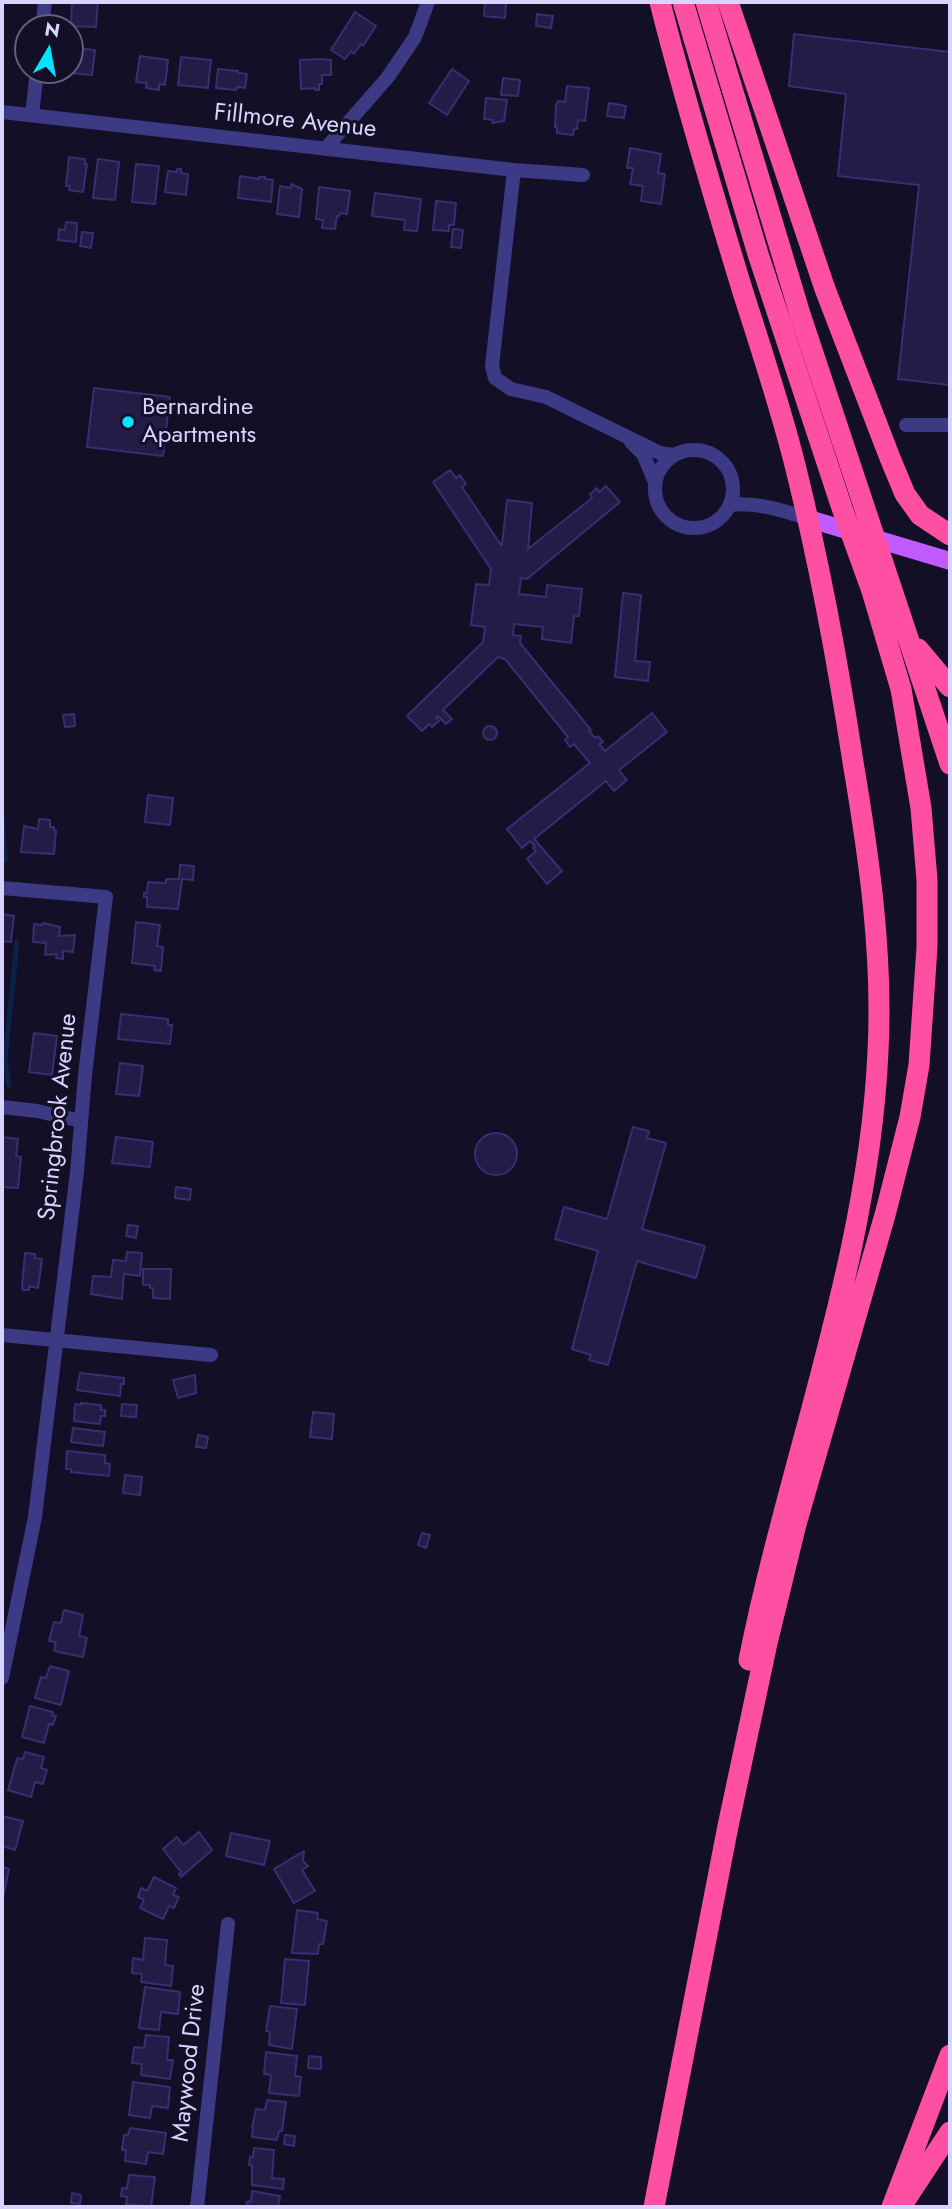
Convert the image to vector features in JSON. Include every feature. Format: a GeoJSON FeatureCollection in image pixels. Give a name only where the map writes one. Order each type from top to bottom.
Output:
{"type":"FeatureCollection","features":[{"type":"Feature","properties":{"kind":"highway"},"geometry":{"type":"LineString","coordinates":[[660,2],[687,104],[784,424],[834,642],[864,831],[877,954],[879,1005],[878,1053],[867,1163],[849,1259],[761,1603],[737,1720],[722,1859]]}},
{"type":"Feature","properties":{"kind":"highway"},"geometry":{"type":"LineString","coordinates":[[654,2207],[750,1720],[796,1524],[888,1204],[910,1117],[919,1065],[927,947],[928,880],[921,808],[901,689],[872,591],[758,254],[683,2]]}},
{"type":"Feature","properties":{"kind":"highway"},"geometry":{"type":"LineString","coordinates":[[706,2],[800,314],[950,764]]}},
{"type":"Feature","properties":{"kind":"highway"},"geometry":{"type":"LineString","coordinates":[[728,2],[825,289],[890,458],[905,494],[920,515],[950,535]]}},
{"type":"Feature","properties":{"kind":"highway"},"geometry":{"type":"LineString","coordinates":[[906,628],[922,656],[950,687]]}},
{"type":"Feature","properties":{"kind":"highway"},"geometry":{"type":"LineString","coordinates":[[892,2207],[950,2055]]}},
{"type":"Feature","properties":{"kind":"highway"},"geometry":{"type":"LineString","coordinates":[[901,2207],[950,2132]]}},
{"type":"Feature","properties":{"kind":"main road"},"geometry":{"type":"LineString","coordinates":[[806,518],[950,561]]}},
{"type":"Feature","properties":{"kind":"street"},"geometry":{"type":"LineString","coordinates":[[325,149],[388,77],[415,37],[428,2]]}},
{"type":"Feature","properties":{"kind":"street"},"geometry":{"type":"LineString","coordinates":[[32,115],[35,84]]}},
{"type":"Feature","properties":{"kind":"street","name":"Fillmore Avenue"},"geometry":{"type":"LineString","coordinates":[[2,112],[514,170],[583,175]]}},
{"type":"Feature","properties":{"kind":"street"},"geometry":{"type":"LineString","coordinates":[[514,170],[492,366],[495,378],[511,389],[546,397],[660,453],[674,455]]}},
{"type":"Feature","properties":{"kind":"street"},"geometry":{"type":"LineString","coordinates":[[906,425],[950,425]]}},
{"type":"Feature","properties":{"kind":"street"},"geometry":{"type":"LineString","coordinates":[[626,436],[643,454],[655,482]]}},
{"type":"Feature","properties":{"kind":"street"},"geometry":{"type":"LineString","coordinates":[[688,449],[701,450],[714,454],[724,463],[733,484],[730,505],[725,514],[714,523],[701,528],[688,528],[666,517],[659,506],[655,495],[655,482],[666,460],[674,455],[688,449]]}},
{"type":"Feature","properties":{"kind":"street"},"geometry":{"type":"LineString","coordinates":[[733,484],[766,506]]}},
{"type":"Feature","properties":{"kind":"street"},"geometry":{"type":"LineString","coordinates":[[730,505],[744,503],[766,506],[806,518]]}},
{"type":"Feature","properties":{"kind":"street","name":"Springbrook Avenue"},"geometry":{"type":"LineString","coordinates":[[2,887],[106,897],[85,1075],[77,1172],[35,1517],[3,1669]]}},
{"type":"Feature","properties":{"kind":"street"},"geometry":{"type":"LineString","coordinates":[[2,1107],[37,1111],[81,1121]]}},
{"type":"Feature","properties":{"kind":"street"},"geometry":{"type":"LineString","coordinates":[[2,1335],[211,1355]]}},
{"type":"Feature","properties":{"kind":"street","name":"Maywood Drive"},"geometry":{"type":"LineString","coordinates":[[197,2207],[228,1924]]}},
{"type":"Feature","properties":{"kind":"building"},"geometry":{"type":"Polygon","coordinates":[[[72,2],[98,2],[96,27],[84,27],[84,14],[72,14],[72,2]]]}},
{"type":"Feature","properties":{"kind":"building"},"geometry":{"type":"Polygon","coordinates":[[[485,2],[506,2],[505,18],[484,16],[485,2]]]}},
{"type":"Feature","properties":{"kind":"building"},"geometry":{"type":"Polygon","coordinates":[[[355,12],[376,26],[363,46],[361,44],[354,54],[351,51],[345,59],[331,50],[355,12]]]}},
{"type":"Feature","properties":{"kind":"building"},"geometry":{"type":"Polygon","coordinates":[[[537,14],[553,16],[551,28],[536,26],[537,14]]]}},
{"type":"Feature","properties":{"kind":"building"},"geometry":{"type":"Polygon","coordinates":[[[794,34],[950,52],[950,385],[898,379],[919,185],[838,176],[846,94],[789,86],[794,34]]]}},
{"type":"Feature","properties":{"kind":"building"},"geometry":{"type":"Polygon","coordinates":[[[84,49],[95,50],[92,75],[84,74],[84,49]]]}},
{"type":"Feature","properties":{"kind":"building"},"geometry":{"type":"Polygon","coordinates":[[[140,56],[168,60],[165,85],[159,84],[159,90],[146,88],[147,83],[136,82],[140,56]]]}},
{"type":"Feature","properties":{"kind":"building"},"geometry":{"type":"Polygon","coordinates":[[[181,57],[211,60],[208,88],[178,85],[181,57]]]}},
{"type":"Feature","properties":{"kind":"building"},"geometry":{"type":"Polygon","coordinates":[[[300,60],[331,60],[331,75],[322,75],[319,90],[301,89],[300,60]]]}},
{"type":"Feature","properties":{"kind":"building"},"geometry":{"type":"Polygon","coordinates":[[[218,69],[247,74],[245,88],[216,88],[218,69]]]}},
{"type":"Feature","properties":{"kind":"building"},"geometry":{"type":"Polygon","coordinates":[[[452,69],[469,81],[447,115],[429,103],[452,69]]]}},
{"type":"Feature","properties":{"kind":"building"},"geometry":{"type":"Polygon","coordinates":[[[503,78],[520,80],[518,96],[501,95],[503,78]]]}},
{"type":"Feature","properties":{"kind":"building"},"geometry":{"type":"Polygon","coordinates":[[[567,86],[589,88],[585,121],[578,120],[573,135],[557,133],[555,127],[556,105],[558,101],[565,102],[567,86]]]}},
{"type":"Feature","properties":{"kind":"building"},"geometry":{"type":"Polygon","coordinates":[[[486,98],[507,100],[504,121],[492,123],[493,120],[484,119],[486,98]]]}},
{"type":"Feature","properties":{"kind":"building"},"geometry":{"type":"Polygon","coordinates":[[[609,103],[626,106],[624,118],[607,116],[609,103]]]}},
{"type":"Feature","properties":{"kind":"building"},"geometry":{"type":"Polygon","coordinates":[[[630,148],[661,154],[658,173],[665,174],[661,204],[641,201],[643,186],[630,184],[633,168],[627,168],[630,148]]]}},
{"type":"Feature","properties":{"kind":"building"},"geometry":{"type":"Polygon","coordinates":[[[69,157],[85,159],[87,164],[83,192],[69,190],[70,186],[66,186],[69,157]]]}},
{"type":"Feature","properties":{"kind":"building"},"geometry":{"type":"Polygon","coordinates":[[[98,159],[119,162],[115,200],[93,198],[98,159]]]}},
{"type":"Feature","properties":{"kind":"building"},"geometry":{"type":"Polygon","coordinates":[[[136,164],[159,166],[155,204],[132,202],[136,164]]]}},
{"type":"Feature","properties":{"kind":"building"},"geometry":{"type":"Polygon","coordinates":[[[177,169],[188,174],[186,195],[165,192],[168,171],[177,172],[177,169]]]}},
{"type":"Feature","properties":{"kind":"building"},"geometry":{"type":"Polygon","coordinates":[[[240,176],[273,180],[271,202],[238,198],[240,176]]]}},
{"type":"Feature","properties":{"kind":"building"},"geometry":{"type":"Polygon","coordinates":[[[291,184],[302,189],[299,217],[277,214],[280,186],[291,188],[291,184]]]}},
{"type":"Feature","properties":{"kind":"building"},"geometry":{"type":"Polygon","coordinates":[[[319,187],[350,191],[347,214],[340,213],[337,216],[335,229],[322,228],[323,220],[316,219],[319,187]]]}},
{"type":"Feature","properties":{"kind":"building"},"geometry":{"type":"Polygon","coordinates":[[[375,193],[421,199],[417,231],[404,230],[405,220],[372,216],[375,193]]]}},
{"type":"Feature","properties":{"kind":"building"},"geometry":{"type":"Polygon","coordinates":[[[436,201],[456,203],[454,225],[449,225],[449,231],[433,230],[436,201]]]}},
{"type":"Feature","properties":{"kind":"building"},"geometry":{"type":"Polygon","coordinates":[[[66,222],[77,223],[76,242],[58,240],[59,229],[65,230],[66,222]]]}},
{"type":"Feature","properties":{"kind":"building"},"geometry":{"type":"Polygon","coordinates":[[[453,229],[463,230],[461,248],[451,247],[453,229]]]}},
{"type":"Feature","properties":{"kind":"building"},"geometry":{"type":"Polygon","coordinates":[[[82,232],[93,233],[91,248],[80,246],[82,232]]]}},
{"type":"Feature","properties":{"kind":"building","name":"Bernardine Apartments"},"geometry":{"type":"Polygon","coordinates":[[[94,388],[170,397],[163,456],[87,447],[94,388]]]}},
{"type":"Feature","properties":{"kind":"building"},"geometry":{"type":"Polygon","coordinates":[[[450,470],[456,478],[460,475],[466,484],[462,487],[501,545],[507,500],[532,503],[528,549],[592,498],[590,494],[597,488],[599,492],[606,486],[620,502],[527,579],[521,578],[519,594],[546,597],[547,585],[582,589],[579,616],[574,616],[571,643],[542,639],[543,627],[514,624],[513,635],[521,636],[520,643],[591,730],[589,731],[603,742],[599,744],[605,751],[652,713],[667,732],[619,770],[627,780],[614,791],[606,781],[534,839],[562,871],[547,884],[527,859],[536,851],[533,848],[535,846],[530,841],[522,848],[507,829],[590,763],[574,744],[570,747],[565,740],[568,737],[505,659],[498,657],[443,710],[452,719],[446,724],[438,716],[436,718],[439,721],[432,727],[429,724],[422,731],[407,716],[483,642],[485,627],[471,625],[476,584],[489,585],[491,569],[433,482],[450,470]]]}},
{"type":"Feature","properties":{"kind":"building"},"geometry":{"type":"Polygon","coordinates":[[[623,593],[641,595],[635,661],[650,662],[648,681],[615,677],[623,593]]]}},
{"type":"Feature","properties":{"kind":"building"},"geometry":{"type":"Polygon","coordinates":[[[74,714],[75,726],[65,727],[63,715],[74,714]]]}},
{"type":"Feature","properties":{"kind":"building"},"geometry":{"type":"Polygon","coordinates":[[[490,726],[495,728],[495,738],[490,740],[485,738],[483,733],[485,728],[490,726]]]}},
{"type":"Feature","properties":{"kind":"building"},"geometry":{"type":"Polygon","coordinates":[[[148,795],[173,798],[170,825],[145,822],[148,795]]]}},
{"type":"Feature","properties":{"kind":"building"},"geometry":{"type":"Polygon","coordinates":[[[39,819],[50,820],[50,827],[54,827],[56,831],[54,854],[21,852],[24,826],[38,829],[39,819]]]}},
{"type":"Feature","properties":{"kind":"building"},"geometry":{"type":"Polygon","coordinates":[[[180,865],[194,866],[193,880],[182,879],[178,909],[147,907],[144,893],[147,893],[148,882],[166,883],[166,879],[179,879],[180,865]]]}},
{"type":"Feature","properties":{"kind":"building"},"geometry":{"type":"Polygon","coordinates":[[[2,914],[14,916],[11,942],[2,941],[2,914]]]}},
{"type":"Feature","properties":{"kind":"building"},"geometry":{"type":"Polygon","coordinates":[[[136,922],[160,925],[157,946],[163,947],[161,971],[154,970],[155,966],[132,963],[136,922]]]}},
{"type":"Feature","properties":{"kind":"building"},"geometry":{"type":"Polygon","coordinates":[[[34,924],[60,927],[59,936],[75,935],[73,952],[63,951],[63,959],[56,958],[57,954],[45,955],[46,943],[33,942],[34,924]]]}},
{"type":"Feature","properties":{"kind":"building"},"geometry":{"type":"Polygon","coordinates":[[[121,1014],[168,1019],[168,1025],[172,1025],[170,1044],[118,1039],[121,1014]]]}},
{"type":"Feature","properties":{"kind":"building"},"geometry":{"type":"Polygon","coordinates":[[[34,1033],[57,1036],[52,1075],[29,1072],[34,1033]]]}},
{"type":"Feature","properties":{"kind":"building"},"geometry":{"type":"Polygon","coordinates":[[[120,1063],[143,1066],[139,1096],[116,1094],[120,1063]]]}},
{"type":"Feature","properties":{"kind":"building"},"geometry":{"type":"Polygon","coordinates":[[[633,1127],[649,1131],[647,1138],[666,1143],[642,1229],[705,1246],[696,1278],[637,1261],[608,1365],[589,1360],[591,1355],[572,1349],[598,1251],[555,1239],[564,1207],[607,1219],[633,1127]]]}},
{"type":"Feature","properties":{"kind":"building"},"geometry":{"type":"Polygon","coordinates":[[[496,1133],[511,1139],[517,1154],[511,1169],[496,1175],[481,1169],[475,1154],[481,1139],[496,1133]]]}},
{"type":"Feature","properties":{"kind":"building"},"geometry":{"type":"Polygon","coordinates":[[[2,1137],[18,1139],[16,1156],[21,1157],[18,1188],[3,1187],[2,1137]]]}},
{"type":"Feature","properties":{"kind":"building"},"geometry":{"type":"Polygon","coordinates":[[[116,1137],[153,1142],[150,1167],[112,1163],[116,1137]]]}},
{"type":"Feature","properties":{"kind":"building"},"geometry":{"type":"Polygon","coordinates":[[[176,1187],[191,1189],[190,1200],[175,1198],[176,1187]]]}},
{"type":"Feature","properties":{"kind":"building"},"geometry":{"type":"Polygon","coordinates":[[[128,1225],[138,1226],[136,1238],[126,1236],[128,1225]]]}},
{"type":"Feature","properties":{"kind":"building"},"geometry":{"type":"Polygon","coordinates":[[[127,1252],[142,1253],[140,1276],[124,1274],[122,1299],[91,1294],[93,1276],[111,1277],[113,1260],[126,1261],[127,1252]]]}},
{"type":"Feature","properties":{"kind":"building"},"geometry":{"type":"Polygon","coordinates":[[[25,1253],[35,1254],[35,1258],[42,1259],[38,1288],[29,1286],[29,1290],[23,1290],[25,1253]]]}},
{"type":"Feature","properties":{"kind":"building"},"geometry":{"type":"Polygon","coordinates":[[[143,1269],[171,1269],[170,1299],[153,1298],[153,1288],[143,1285],[143,1269]]]}},
{"type":"Feature","properties":{"kind":"building"},"geometry":{"type":"Polygon","coordinates":[[[80,1373],[124,1378],[120,1396],[77,1390],[80,1373]]]}},
{"type":"Feature","properties":{"kind":"building"},"geometry":{"type":"Polygon","coordinates":[[[195,1375],[196,1393],[178,1398],[173,1380],[195,1375]]]}},
{"type":"Feature","properties":{"kind":"building"},"geometry":{"type":"Polygon","coordinates":[[[75,1404],[101,1405],[105,1416],[101,1416],[100,1424],[74,1421],[75,1404]]]}},
{"type":"Feature","properties":{"kind":"building"},"geometry":{"type":"Polygon","coordinates":[[[122,1404],[137,1405],[136,1417],[121,1416],[122,1404]]]}},
{"type":"Feature","properties":{"kind":"building"},"geometry":{"type":"Polygon","coordinates":[[[313,1412],[334,1414],[332,1439],[310,1437],[313,1412]]]}},
{"type":"Feature","properties":{"kind":"building"},"geometry":{"type":"Polygon","coordinates":[[[73,1428],[105,1432],[103,1446],[71,1442],[73,1428]]]}},
{"type":"Feature","properties":{"kind":"building"},"geometry":{"type":"Polygon","coordinates":[[[198,1435],[208,1437],[206,1448],[196,1447],[198,1435]]]}},
{"type":"Feature","properties":{"kind":"building"},"geometry":{"type":"Polygon","coordinates":[[[67,1451],[105,1455],[105,1463],[110,1464],[109,1476],[71,1472],[71,1469],[66,1469],[67,1451]]]}},
{"type":"Feature","properties":{"kind":"building"},"geometry":{"type":"Polygon","coordinates":[[[125,1475],[142,1477],[140,1495],[123,1493],[125,1475]]]}},
{"type":"Feature","properties":{"kind":"building"},"geometry":{"type":"Polygon","coordinates":[[[422,1533],[430,1535],[426,1548],[418,1545],[422,1533]]]}},
{"type":"Feature","properties":{"kind":"building"},"geometry":{"type":"Polygon","coordinates":[[[64,1610],[83,1615],[79,1636],[87,1638],[83,1657],[54,1651],[56,1642],[49,1641],[54,1622],[61,1623],[64,1610]]]}},
{"type":"Feature","properties":{"kind":"building"},"geometry":{"type":"Polygon","coordinates":[[[50,1666],[69,1671],[61,1705],[35,1698],[41,1677],[46,1678],[50,1666]]]}},
{"type":"Feature","properties":{"kind":"building"},"geometry":{"type":"Polygon","coordinates":[[[30,1706],[53,1712],[52,1715],[56,1716],[53,1725],[49,1724],[44,1743],[22,1737],[30,1706]]]}},
{"type":"Feature","properties":{"kind":"building"},"geometry":{"type":"Polygon","coordinates":[[[25,1752],[44,1757],[41,1768],[47,1770],[43,1784],[35,1782],[31,1797],[8,1790],[16,1762],[18,1758],[23,1759],[25,1752]]]}},
{"type":"Feature","properties":{"kind":"building"},"geometry":{"type":"Polygon","coordinates":[[[2,1816],[23,1821],[15,1850],[2,1846],[2,1816]]]}},
{"type":"Feature","properties":{"kind":"building"},"geometry":{"type":"Polygon","coordinates":[[[199,1832],[212,1850],[181,1877],[181,1872],[163,1849],[177,1837],[183,1845],[199,1832]]]}},
{"type":"Feature","properties":{"kind":"building"},"geometry":{"type":"Polygon","coordinates":[[[231,1833],[270,1841],[264,1865],[226,1856],[231,1833]]]}},
{"type":"Feature","properties":{"kind":"building"},"geometry":{"type":"Polygon","coordinates":[[[304,1851],[303,1861],[308,1866],[302,1870],[315,1891],[294,1903],[274,1869],[304,1851]]]}},
{"type":"Feature","properties":{"kind":"building"},"geometry":{"type":"Polygon","coordinates":[[[2,1867],[9,1869],[3,1898],[2,1898],[2,1867]]]}},
{"type":"Feature","properties":{"kind":"building"},"geometry":{"type":"Polygon","coordinates":[[[154,1877],[176,1888],[173,1895],[179,1897],[174,1908],[169,1906],[163,1919],[140,1908],[144,1900],[138,1897],[141,1888],[147,1891],[154,1877]]]}},
{"type":"Feature","properties":{"kind":"building"},"geometry":{"type":"Polygon","coordinates":[[[297,1910],[318,1913],[317,1919],[327,1921],[323,1944],[319,1944],[318,1954],[292,1953],[297,1910]]]}},
{"type":"Feature","properties":{"kind":"building"},"geometry":{"type":"Polygon","coordinates":[[[145,1938],[167,1940],[165,1965],[173,1966],[171,1986],[141,1982],[142,1974],[132,1973],[133,1958],[143,1960],[145,1938]]]}},
{"type":"Feature","properties":{"kind":"building"},"geometry":{"type":"Polygon","coordinates":[[[285,1959],[309,1961],[305,2005],[281,2003],[285,1959]]]}},
{"type":"Feature","properties":{"kind":"building"},"geometry":{"type":"Polygon","coordinates":[[[145,1987],[180,1992],[178,2014],[161,2012],[159,2030],[139,2028],[145,1987]]]}},
{"type":"Feature","properties":{"kind":"building"},"geometry":{"type":"Polygon","coordinates":[[[270,2006],[297,2009],[292,2049],[269,2045],[270,2032],[266,2031],[270,2006]]]}},
{"type":"Feature","properties":{"kind":"building"},"geometry":{"type":"Polygon","coordinates":[[[146,2035],[169,2037],[167,2060],[173,2060],[170,2079],[141,2075],[142,2064],[132,2063],[134,2047],[144,2048],[146,2035]]]}},
{"type":"Feature","properties":{"kind":"building"},"geometry":{"type":"Polygon","coordinates":[[[266,2052],[297,2056],[295,2076],[301,2077],[299,2096],[269,2093],[271,2075],[264,2074],[266,2052]]]}},
{"type":"Feature","properties":{"kind":"building"},"geometry":{"type":"Polygon","coordinates":[[[309,2056],[321,2057],[321,2069],[308,2068],[309,2056]]]}},
{"type":"Feature","properties":{"kind":"building"},"geometry":{"type":"Polygon","coordinates":[[[133,2082],[170,2087],[168,2108],[152,2106],[150,2118],[129,2115],[133,2082]]]}},
{"type":"Feature","properties":{"kind":"building"},"geometry":{"type":"Polygon","coordinates":[[[267,2100],[286,2102],[282,2131],[279,2131],[277,2140],[252,2137],[256,2109],[265,2110],[267,2100]]]}},
{"type":"Feature","properties":{"kind":"building"},"geometry":{"type":"Polygon","coordinates":[[[130,2128],[166,2133],[163,2154],[148,2152],[146,2164],[125,2161],[126,2150],[122,2150],[124,2135],[128,2135],[130,2128]]]}},
{"type":"Feature","properties":{"kind":"building"},"geometry":{"type":"Polygon","coordinates":[[[285,2135],[295,2136],[294,2146],[284,2144],[285,2135]]]}},
{"type":"Feature","properties":{"kind":"building"},"geometry":{"type":"Polygon","coordinates":[[[254,2148],[274,2150],[272,2178],[284,2179],[283,2189],[252,2185],[252,2165],[249,2165],[254,2148]]]}},
{"type":"Feature","properties":{"kind":"building"},"geometry":{"type":"Polygon","coordinates":[[[129,2175],[155,2177],[151,2207],[126,2204],[127,2197],[121,2196],[122,2188],[127,2189],[129,2175]]]}},
{"type":"Feature","properties":{"kind":"building"},"geometry":{"type":"Polygon","coordinates":[[[252,2191],[280,2196],[278,2207],[246,2207],[247,2202],[251,2201],[252,2191]]]}},
{"type":"Feature","properties":{"kind":"building"},"geometry":{"type":"Polygon","coordinates":[[[72,2193],[81,2195],[80,2204],[71,2203],[72,2193]]]}},
{"type":"Feature","properties":{"kind":"waterway"},"geometry":{"type":"LineString","coordinates":[[2,814],[5,860]]}},
{"type":"Feature","properties":{"kind":"waterway"},"geometry":{"type":"LineString","coordinates":[[9,1085],[5,1060],[17,942]]}},
{"type":"Feature","properties":{"kind":"place","name":"Bernardine Apartments"},"geometry":{"type":"Point","coordinates":[128,422]}}]}
